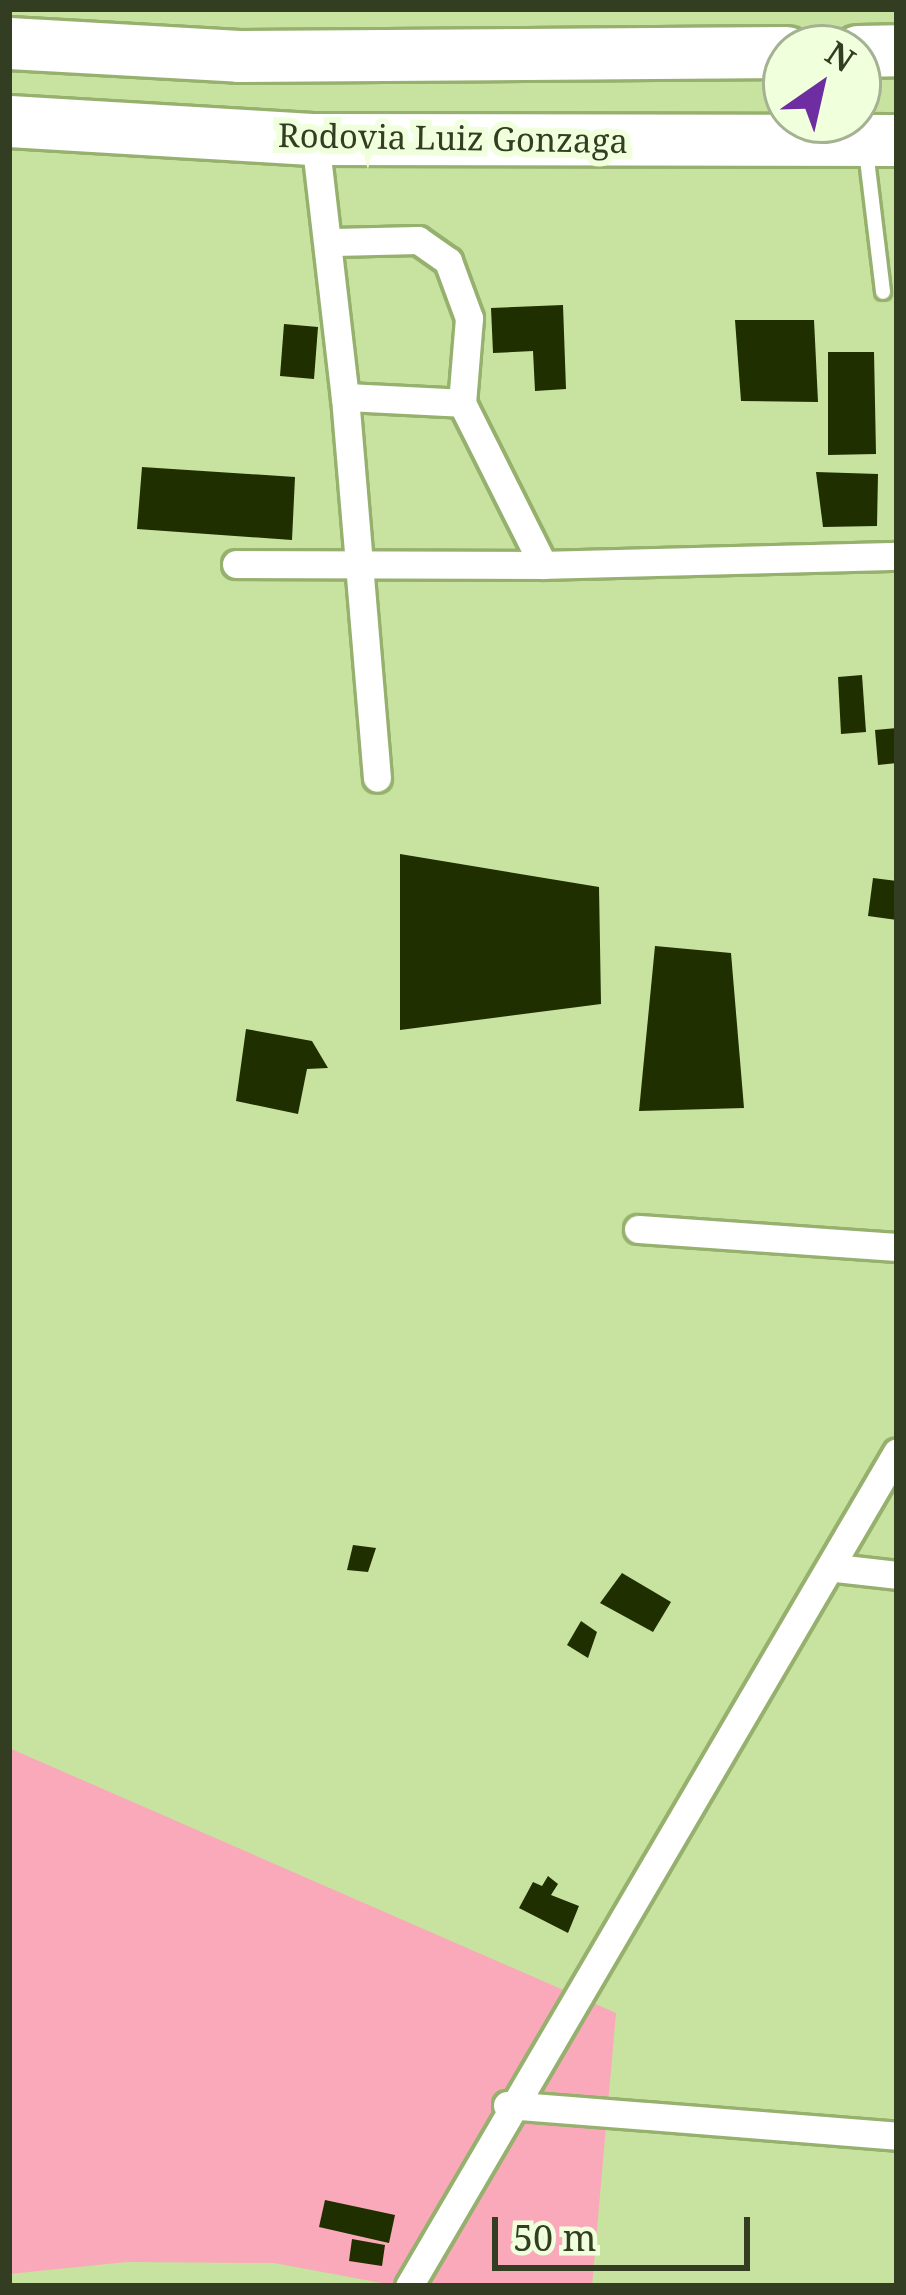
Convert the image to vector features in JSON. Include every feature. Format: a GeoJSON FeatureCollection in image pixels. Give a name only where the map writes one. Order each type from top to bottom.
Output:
{"type":"FeatureCollection","features":[{"type":"Feature","properties":{"kind":"highway"},"geometry":{"type":"LineString","coordinates":[[9,43],[239,56],[762,52]]}},
{"type":"Feature","properties":{"kind":"highway","name":"Rodovia Luiz Gonzaga"},"geometry":{"type":"LineString","coordinates":[[9,121],[315,139],[762,140]]}},
{"type":"Feature","properties":{"kind":"street"},"geometry":{"type":"LineString","coordinates":[[315,139],[334,242],[377,778]]}},
{"type":"Feature","properties":{"kind":"street"},"geometry":{"type":"LineString","coordinates":[[334,242],[418,240],[448,261],[469,318],[462,403],[543,565]]}},
{"type":"Feature","properties":{"kind":"street"},"geometry":{"type":"LineString","coordinates":[[345,398],[462,403]]}},
{"type":"Feature","properties":{"kind":"street"},"geometry":{"type":"LineString","coordinates":[[236,564],[543,565],[897,556]]}},
{"type":"Feature","properties":{"kind":"street"},"geometry":{"type":"LineString","coordinates":[[638,1229],[897,1247]]}},
{"type":"Feature","properties":{"kind":"street"},"geometry":{"type":"LineString","coordinates":[[410,2286],[507,2105],[836,1568],[897,1452]]}},
{"type":"Feature","properties":{"kind":"street"},"geometry":{"type":"LineString","coordinates":[[836,1568],[897,1575]]}},
{"type":"Feature","properties":{"kind":"street"},"geometry":{"type":"LineString","coordinates":[[507,2105],[897,2136]]}},
{"type":"Feature","properties":{"kind":"lane"},"geometry":{"type":"LineString","coordinates":[[881,144],[883,292]]}},
{"type":"Feature","properties":{"kind":"shaded area"},"geometry":{"type":"Polygon","coordinates":[[[9,1748],[616,2013],[592,2286],[398,2286],[274,2263],[127,2262],[9,2274],[9,1748]]]}},
{"type":"Feature","properties":{"kind":"building"},"geometry":{"type":"Polygon","coordinates":[[[563,305],[566,389],[535,391],[533,351],[493,353],[491,308],[563,305]]]}},
{"type":"Feature","properties":{"kind":"building"},"geometry":{"type":"Polygon","coordinates":[[[735,320],[814,320],[818,402],[741,401],[735,320]]]}},
{"type":"Feature","properties":{"kind":"building"},"geometry":{"type":"Polygon","coordinates":[[[284,324],[318,327],[314,379],[280,376],[284,324]]]}},
{"type":"Feature","properties":{"kind":"building"},"geometry":{"type":"Polygon","coordinates":[[[828,352],[874,352],[876,454],[828,455],[828,352]]]}},
{"type":"Feature","properties":{"kind":"building"},"geometry":{"type":"Polygon","coordinates":[[[142,467],[295,477],[292,540],[137,529],[142,467]]]}},
{"type":"Feature","properties":{"kind":"building"},"geometry":{"type":"Polygon","coordinates":[[[816,472],[878,474],[877,526],[823,527],[816,472]]]}},
{"type":"Feature","properties":{"kind":"building"},"geometry":{"type":"Polygon","coordinates":[[[862,675],[866,732],[841,734],[838,677],[862,675]]]}},
{"type":"Feature","properties":{"kind":"building"},"geometry":{"type":"Polygon","coordinates":[[[897,728],[897,763],[878,765],[875,730],[897,728]]]}},
{"type":"Feature","properties":{"kind":"building"},"geometry":{"type":"Polygon","coordinates":[[[400,854],[599,887],[601,1004],[400,1030],[400,854]]]}},
{"type":"Feature","properties":{"kind":"building"},"geometry":{"type":"Polygon","coordinates":[[[873,878],[897,881],[897,920],[868,916],[873,878]]]}},
{"type":"Feature","properties":{"kind":"building"},"geometry":{"type":"Polygon","coordinates":[[[655,946],[731,953],[744,1108],[639,1111],[655,946]]]}},
{"type":"Feature","properties":{"kind":"building"},"geometry":{"type":"Polygon","coordinates":[[[246,1029],[312,1041],[328,1068],[307,1069],[298,1114],[236,1101],[246,1029]]]}},
{"type":"Feature","properties":{"kind":"building"},"geometry":{"type":"Polygon","coordinates":[[[353,1545],[376,1548],[368,1572],[347,1570],[353,1545]]]}},
{"type":"Feature","properties":{"kind":"building"},"geometry":{"type":"Polygon","coordinates":[[[622,1573],[671,1602],[653,1632],[600,1603],[622,1573]]]}},
{"type":"Feature","properties":{"kind":"building"},"geometry":{"type":"Polygon","coordinates":[[[581,1621],[597,1632],[588,1658],[567,1645],[581,1621]]]}},
{"type":"Feature","properties":{"kind":"building"},"geometry":{"type":"Polygon","coordinates":[[[548,1876],[558,1884],[551,1895],[579,1906],[568,1933],[519,1908],[533,1882],[542,1886],[548,1876]]]}},
{"type":"Feature","properties":{"kind":"building"},"geometry":{"type":"Polygon","coordinates":[[[325,2200],[395,2215],[389,2243],[319,2227],[325,2200]]]}},
{"type":"Feature","properties":{"kind":"building"},"geometry":{"type":"Polygon","coordinates":[[[352,2239],[385,2245],[382,2266],[349,2261],[352,2239]]]}}]}
